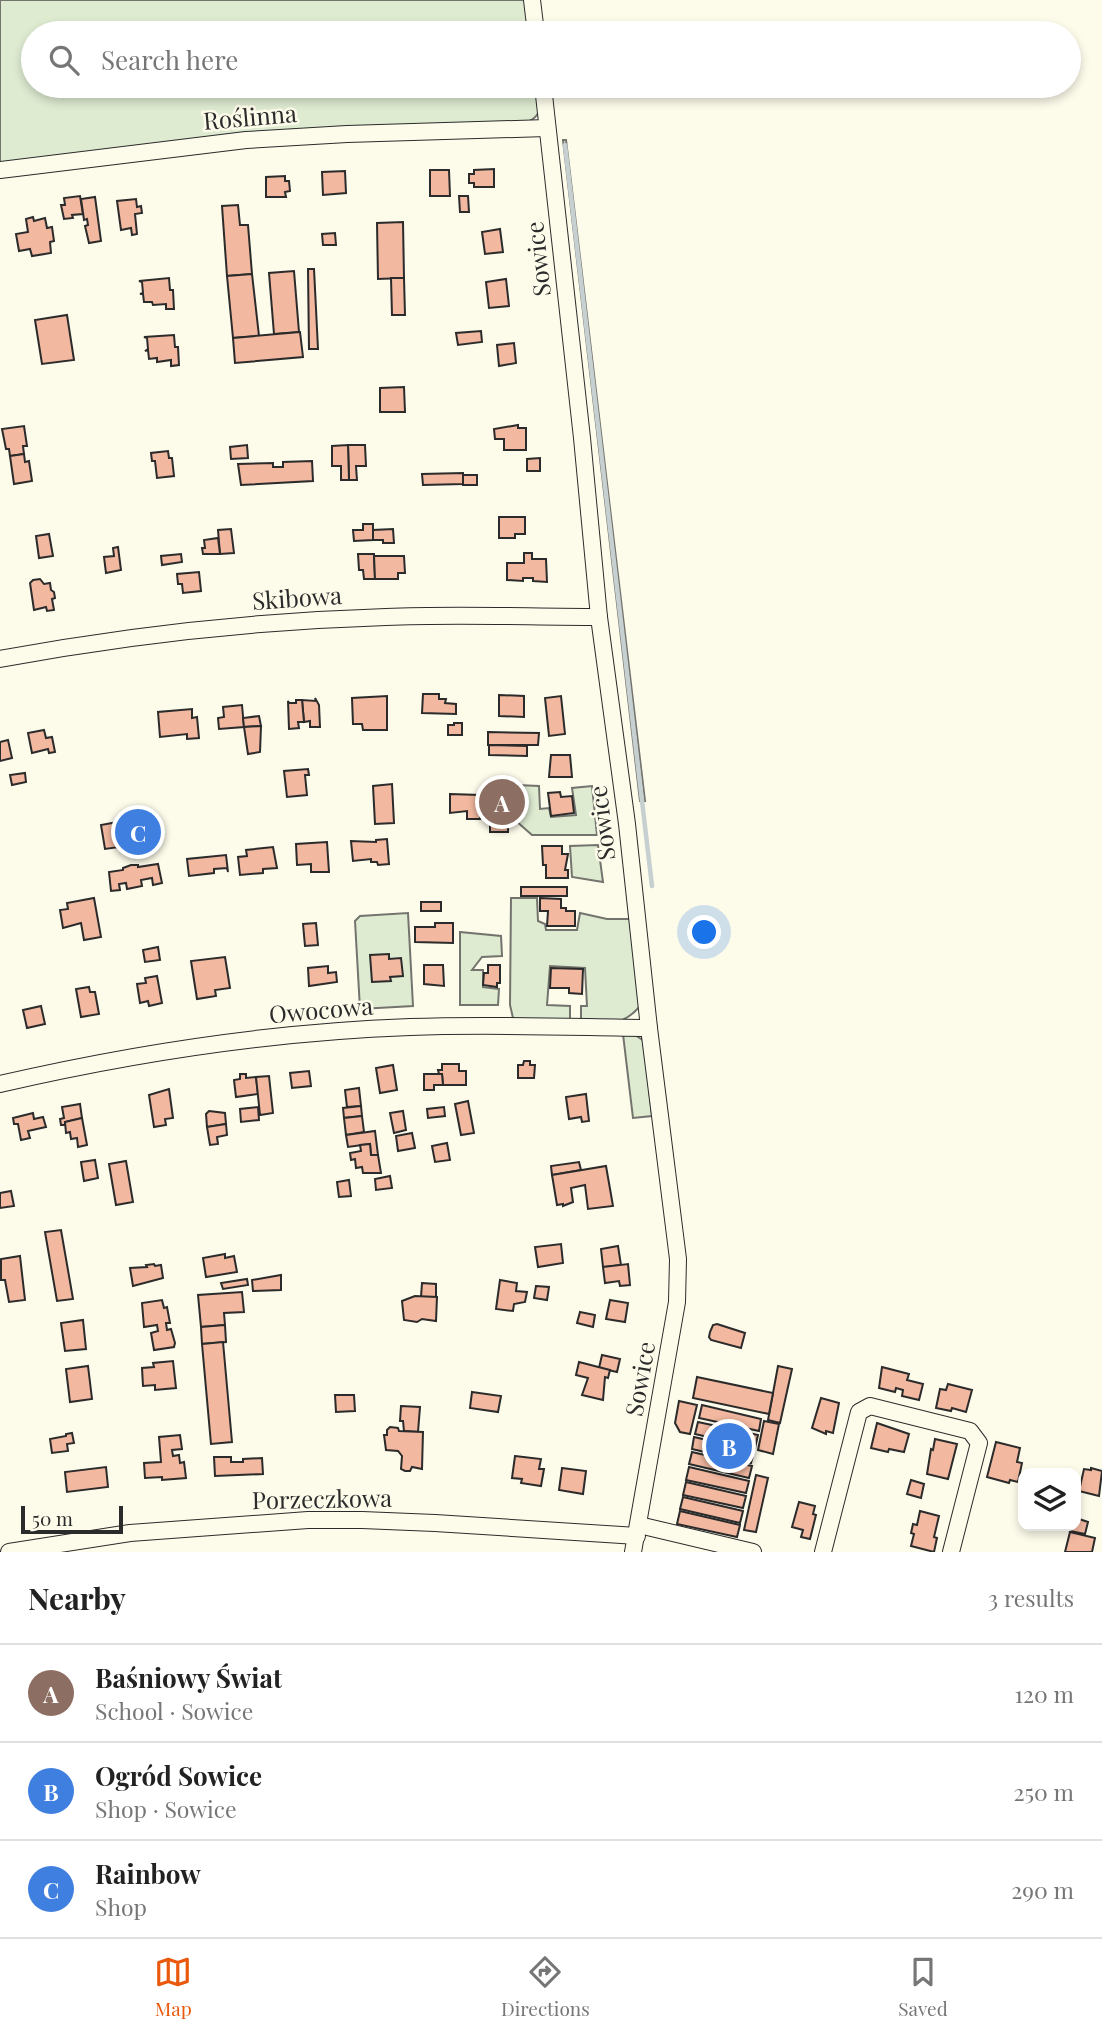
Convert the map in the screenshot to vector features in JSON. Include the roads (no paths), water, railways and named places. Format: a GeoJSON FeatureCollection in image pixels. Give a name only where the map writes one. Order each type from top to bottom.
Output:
{"type":"FeatureCollection","features":[{"type":"Feature","properties":{"kind":"street"},"geometry":{"type":"LineString","coordinates":[[532,0],[535,21]]}},
{"type":"Feature","properties":{"kind":"street","name":"Sowice"},"geometry":{"type":"LineString","coordinates":[[544,98],[599,617],[627,824],[679,1282],[633,1552]]}},
{"type":"Feature","properties":{"kind":"street","name":"Roślinna"},"geometry":{"type":"LineString","coordinates":[[0,170],[246,140],[547,128]]}},
{"type":"Feature","properties":{"kind":"street","name":"Skibowa"},"geometry":{"type":"LineString","coordinates":[[0,659],[125,638],[238,625],[390,617],[599,617]]}},
{"type":"Feature","properties":{"kind":"street","name":"Owocowa"},"geometry":{"type":"LineString","coordinates":[[0,1084],[154,1054],[315,1033],[411,1027],[649,1028]]}},
{"type":"Feature","properties":{"kind":"street"},"geometry":{"type":"LineString","coordinates":[[823,1552],[859,1412],[870,1406],[970,1431],[979,1443],[951,1552]]}},
{"type":"Feature","properties":{"kind":"street","name":"Porzeczkowa"},"geometry":{"type":"LineString","coordinates":[[9,1552],[130,1532],[308,1520],[638,1530],[753,1552]]}},
{"type":"Feature","properties":{"kind":"waterway"},"geometry":{"type":"LineString","coordinates":[[565,145],[652,886]]}},
{"type":"Feature","properties":{"kind":"place","name":"Baśniowy Świat"},"geometry":{"type":"Point","coordinates":[502,802]}},
{"type":"Feature","properties":{"kind":"place","name":"Rainbow"},"geometry":{"type":"Point","coordinates":[138,832]}},
{"type":"Feature","properties":{"kind":"place","name":"Ogród Sowice"},"geometry":{"type":"Point","coordinates":[729,1446]}}]}
